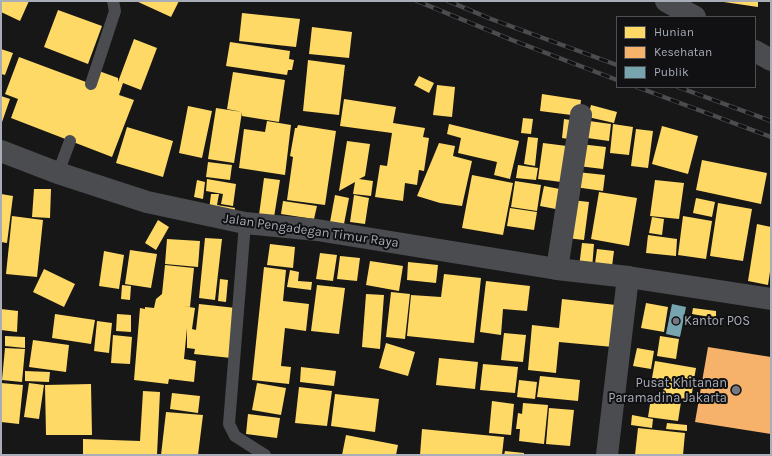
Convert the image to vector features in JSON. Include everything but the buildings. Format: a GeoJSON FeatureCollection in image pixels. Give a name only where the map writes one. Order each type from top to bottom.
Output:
{"type":"FeatureCollection","features":[{"type":"Feature","properties":{"kind":"street"},"geometry":{"type":"LineString","coordinates":[[666,1],[693,16]]}},
{"type":"Feature","properties":{"kind":"street"},"geometry":{"type":"LineString","coordinates":[[756,52],[771,60]]}},
{"type":"Feature","properties":{"kind":"street"},"geometry":{"type":"LineString","coordinates":[[557,269],[581,115]]}},
{"type":"Feature","properties":{"kind":"street","name":"Jalan Pengadegan Timur Raya"},"geometry":{"type":"LineString","coordinates":[[1,151],[58,173],[147,202],[245,223],[317,230],[557,269],[628,277],[771,299]]}},
{"type":"Feature","properties":{"kind":"street"},"geometry":{"type":"LineString","coordinates":[[607,455],[628,277]]}},
{"type":"Feature","properties":{"kind":"lane"},"geometry":{"type":"LineString","coordinates":[[91,84],[115,11],[113,1]]}},
{"type":"Feature","properties":{"kind":"lane"},"geometry":{"type":"LineString","coordinates":[[58,173],[70,141]]}},
{"type":"Feature","properties":{"kind":"lane"},"geometry":{"type":"LineString","coordinates":[[245,223],[229,424],[235,436],[265,455]]}},
{"type":"Feature","properties":{"kind":"railway"},"geometry":{"type":"LineString","coordinates":[[417,1],[512,40],[616,80]]}},
{"type":"Feature","properties":{"kind":"railway"},"geometry":{"type":"LineString","coordinates":[[448,1],[491,19],[616,65]]}},
{"type":"Feature","properties":{"kind":"railway"},"geometry":{"type":"LineString","coordinates":[[640,88],[771,137]]}},
{"type":"Feature","properties":{"kind":"railway"},"geometry":{"type":"LineString","coordinates":[[681,88],[771,121]]}},
{"type":"Feature","properties":{"kind":"place","name":"Kantor POS"},"geometry":{"type":"Point","coordinates":[676,321]}},
{"type":"Feature","properties":{"kind":"place","name":"Pusat Khitanan Paramadina Jakarta"},"geometry":{"type":"Point","coordinates":[736,390]}}]}
